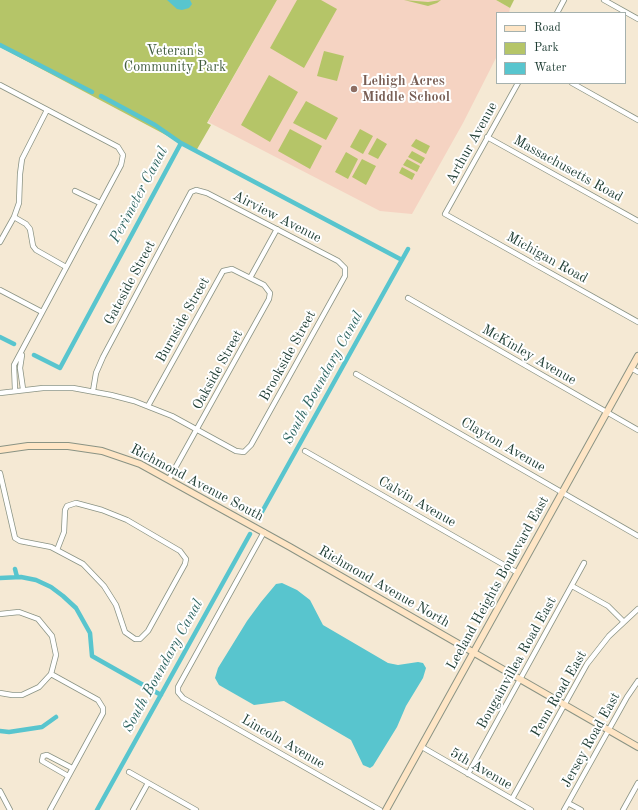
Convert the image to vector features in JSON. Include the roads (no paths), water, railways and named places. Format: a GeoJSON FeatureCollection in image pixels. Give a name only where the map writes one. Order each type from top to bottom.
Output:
{"type":"FeatureCollection","features":[{"type":"Feature","properties":{"kind":"street"},"geometry":{"type":"LineString","coordinates":[[558,12],[564,0]]}},
{"type":"Feature","properties":{"kind":"street"},"geometry":{"type":"LineString","coordinates":[[604,0],[625,12]]}},
{"type":"Feature","properties":{"kind":"street"},"geometry":{"type":"LineString","coordinates":[[626,12],[638,19]]}},
{"type":"Feature","properties":{"kind":"street","name":"Arthur Avenue"},"geometry":{"type":"LineString","coordinates":[[445,214],[517,84]]}},
{"type":"Feature","properties":{"kind":"street"},"geometry":{"type":"LineString","coordinates":[[574,84],[638,120]]}},
{"type":"Feature","properties":{"kind":"street"},"geometry":{"type":"LineString","coordinates":[[0,85],[118,147],[123,155],[121,165],[22,350],[13,370],[15,390]]}},
{"type":"Feature","properties":{"kind":"street"},"geometry":{"type":"LineString","coordinates":[[0,242],[14,217],[19,203],[22,159],[47,110]]}},
{"type":"Feature","properties":{"kind":"street","name":"Massachusetts Road"},"geometry":{"type":"LineString","coordinates":[[488,137],[638,221]]}},
{"type":"Feature","properties":{"kind":"street","name":"Airview Avenue"},"geometry":{"type":"LineString","coordinates":[[196,190],[207,193],[277,229],[338,261],[345,268]]}},
{"type":"Feature","properties":{"kind":"street","name":"Gateside Street"},"geometry":{"type":"LineString","coordinates":[[92,391],[99,366],[107,350],[184,203],[191,192],[196,190]]}},
{"type":"Feature","properties":{"kind":"street"},"geometry":{"type":"LineString","coordinates":[[76,191],[100,203]]}},
{"type":"Feature","properties":{"kind":"street","name":"Michigan Road"},"geometry":{"type":"LineString","coordinates":[[445,214],[638,322]]}},
{"type":"Feature","properties":{"kind":"street"},"geometry":{"type":"LineString","coordinates":[[14,217],[26,224],[30,229],[33,246],[36,250],[66,267]]}},
{"type":"Feature","properties":{"kind":"street"},"geometry":{"type":"LineString","coordinates":[[250,278],[277,229]]}},
{"type":"Feature","properties":{"kind":"street","name":"Burnside Street"},"geometry":{"type":"LineString","coordinates":[[148,406],[223,272],[232,268],[250,278]]}},
{"type":"Feature","properties":{"kind":"street","name":"Brookside Street"},"geometry":{"type":"LineString","coordinates":[[197,430],[236,451],[244,452],[251,445],[345,276],[345,268]]}},
{"type":"Feature","properties":{"kind":"street","name":"Oakside Street"},"geometry":{"type":"LineString","coordinates":[[169,479],[270,299],[268,288],[250,278]]}},
{"type":"Feature","properties":{"kind":"street"},"geometry":{"type":"LineString","coordinates":[[0,290],[42,312]]}},
{"type":"Feature","properties":{"kind":"street","name":"McKinley Avenue"},"geometry":{"type":"LineString","coordinates":[[408,298],[638,430]]}},
{"type":"Feature","properties":{"kind":"street"},"geometry":{"type":"LineString","coordinates":[[22,350],[20,368],[23,389]]}},
{"type":"Feature","properties":{"kind":"street","name":"Leeland Heights Boulevard East"},"geometry":{"type":"LineString","coordinates":[[386,810],[638,356]]}},
{"type":"Feature","properties":{"kind":"street"},"geometry":{"type":"LineString","coordinates":[[631,368],[638,372]]}},
{"type":"Feature","properties":{"kind":"street","name":"Clayton Avenue"},"geometry":{"type":"LineString","coordinates":[[356,374],[638,536]]}},
{"type":"Feature","properties":{"kind":"street"},"geometry":{"type":"LineString","coordinates":[[0,392],[23,389],[73,388],[92,391],[121,397],[148,406],[197,430]]}},
{"type":"Feature","properties":{"kind":"street","name":"Richmond Avenue South"},"geometry":{"type":"LineString","coordinates":[[0,450],[36,445],[84,448],[126,458],[169,479],[264,532]]}},
{"type":"Feature","properties":{"kind":"street","name":"Calvin Avenue"},"geometry":{"type":"LineString","coordinates":[[305,451],[518,573]]}},
{"type":"Feature","properties":{"kind":"street"},"geometry":{"type":"LineString","coordinates":[[0,473],[12,533],[15,538],[20,541],[38,543],[58,550],[77,560],[96,576],[116,605],[125,632],[130,637],[140,640],[148,631],[185,564],[184,555],[174,547],[127,520],[102,510],[76,503],[67,506],[65,510],[64,532],[58,550]]}},
{"type":"Feature","properties":{"kind":"street","name":"Richmond Avenue North"},"geometry":{"type":"LineString","coordinates":[[264,532],[638,747]]}},
{"type":"Feature","properties":{"kind":"street","name":"Lincoln Avenue"},"geometry":{"type":"LineString","coordinates":[[264,532],[178,687],[178,692],[183,698],[380,810]]}},
{"type":"Feature","properties":{"kind":"street","name":"Bougainvillea Road East"},"geometry":{"type":"LineString","coordinates":[[468,774],[584,563]]}},
{"type":"Feature","properties":{"kind":"street"},"geometry":{"type":"LineString","coordinates":[[572,586],[603,603],[623,621]]}},
{"type":"Feature","properties":{"kind":"street","name":"Penn Road East"},"geometry":{"type":"LineString","coordinates":[[512,799],[564,705],[594,655],[623,621],[638,609]]}},
{"type":"Feature","properties":{"kind":"street"},"geometry":{"type":"LineString","coordinates":[[0,614],[19,612],[32,616],[45,625],[52,636],[56,648],[55,662],[51,674],[43,684],[30,693],[17,696],[0,693]]}},
{"type":"Feature","properties":{"kind":"street"},"geometry":{"type":"LineString","coordinates":[[50,810],[103,713],[101,703],[51,674]]}},
{"type":"Feature","properties":{"kind":"street","name":"Jersey Road East"},"geometry":{"type":"LineString","coordinates":[[564,810],[627,697],[638,681]]}},
{"type":"Feature","properties":{"kind":"street","name":"5th Avenue"},"geometry":{"type":"LineString","coordinates":[[422,747],[531,810]]}},
{"type":"Feature","properties":{"kind":"street"},"geometry":{"type":"LineString","coordinates":[[68,776],[42,761],[43,756],[48,755],[72,768]]}},
{"type":"Feature","properties":{"kind":"street"},"geometry":{"type":"LineString","coordinates":[[129,772],[196,810]]}},
{"type":"Feature","properties":{"kind":"street"},"geometry":{"type":"LineString","coordinates":[[133,810],[148,783]]}},
{"type":"Feature","properties":{"kind":"street"},"geometry":{"type":"LineString","coordinates":[[623,810],[638,783]]}},
{"type":"Feature","properties":{"kind":"street"},"geometry":{"type":"LineString","coordinates":[[0,791],[10,810]]}},
{"type":"Feature","properties":{"kind":"street"},"geometry":{"type":"LineString","coordinates":[[568,803],[581,810]]}},
{"type":"Feature","properties":{"kind":"water"},"geometry":{"type":"Polygon","coordinates":[[[167,0],[190,0],[192,4],[189,8],[182,10],[177,9],[167,0]]]}},
{"type":"Feature","properties":{"kind":"water"},"geometry":{"type":"Polygon","coordinates":[[[282,583],[297,590],[310,600],[323,625],[388,663],[398,665],[418,662],[423,663],[426,668],[423,678],[406,706],[397,727],[373,766],[370,768],[363,765],[351,740],[284,701],[254,705],[219,685],[215,678],[218,668],[247,621],[276,584],[282,583]]]}},
{"type":"Feature","properties":{"kind":"waterway"},"geometry":{"type":"LineString","coordinates":[[0,45],[92,92]]}},
{"type":"Feature","properties":{"kind":"waterway"},"geometry":{"type":"LineString","coordinates":[[101,96],[155,125],[181,143]]}},
{"type":"Feature","properties":{"kind":"waterway","name":"Perimeter Canal"},"geometry":{"type":"LineString","coordinates":[[34,355],[60,368],[181,143],[402,260]]}},
{"type":"Feature","properties":{"kind":"waterway","name":"South Boundary Canal"},"geometry":{"type":"LineString","coordinates":[[258,519],[408,249]]}},
{"type":"Feature","properties":{"kind":"waterway","name":"Perimeter Canal"},"geometry":{"type":"LineString","coordinates":[[0,337],[14,344]]}},
{"type":"Feature","properties":{"kind":"waterway","name":"South Boundary Canal"},"geometry":{"type":"LineString","coordinates":[[97,810],[250,534]]}},
{"type":"Feature","properties":{"kind":"waterway"},"geometry":{"type":"LineString","coordinates":[[15,569],[17,577]]}},
{"type":"Feature","properties":{"kind":"waterway"},"geometry":{"type":"LineString","coordinates":[[0,578],[21,577],[36,580],[51,587],[76,608],[90,633],[92,656],[161,695]]}},
{"type":"Feature","properties":{"kind":"waterway"},"geometry":{"type":"LineString","coordinates":[[0,731],[9,732],[42,727],[56,717]]}},
{"type":"Feature","properties":{"kind":"place","name":"Lehigh Acres Middle School"},"geometry":{"type":"Point","coordinates":[354,89]}},
{"type":"Feature","properties":{"kind":"park label","name":"Veteran's Community Park"},"geometry":{"type":"Point","coordinates":[175,60]}}]}
